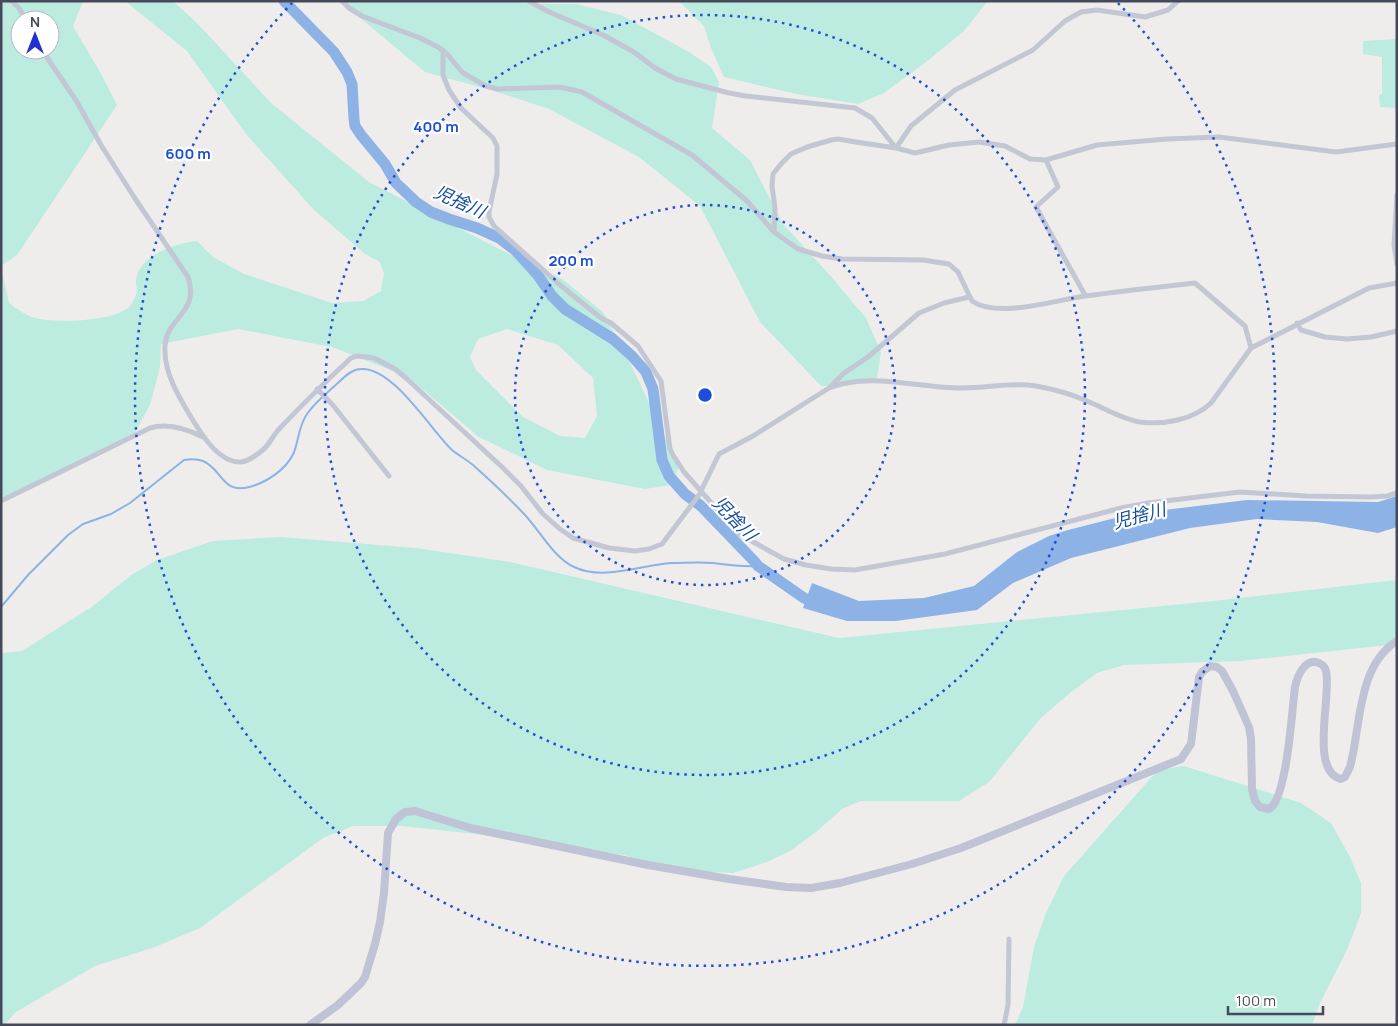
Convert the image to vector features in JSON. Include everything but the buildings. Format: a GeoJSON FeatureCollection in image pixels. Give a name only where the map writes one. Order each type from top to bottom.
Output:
{"type":"FeatureCollection","features":[{"type":"Feature","properties":{"kind":"street"},"geometry":{"type":"LineString","coordinates":[[342,1],[362,16],[420,38],[443,50],[462,73],[486,86],[498,89],[565,87],[593,97],[692,155],[748,201],[774,232],[798,249],[837,259],[923,260],[949,264],[958,272],[972,302],[980,306],[1022,308],[1085,296],[1195,283],[1245,326],[1251,348]]}},
{"type":"Feature","properties":{"kind":"street"},"geometry":{"type":"LineString","coordinates":[[530,1],[547,11],[603,35],[676,79],[729,94],[855,108],[872,118],[896,148]]}},
{"type":"Feature","properties":{"kind":"street"},"geometry":{"type":"LineString","coordinates":[[896,148],[911,126],[955,90],[1032,50],[1065,21],[1081,12],[1097,10],[1145,17],[1168,10],[1178,1]]}},
{"type":"Feature","properties":{"kind":"street"},"geometry":{"type":"LineString","coordinates":[[443,50],[443,71],[449,90],[461,108],[493,138],[497,146],[498,174],[489,212],[489,217],[494,226],[560,285],[638,346],[661,381],[670,449],[679,466],[699,493],[739,534],[777,556],[806,565],[844,571],[945,554],[1121,508],[1148,503],[1240,492],[1371,497],[1397,493]]}},
{"type":"Feature","properties":{"kind":"street"},"geometry":{"type":"LineString","coordinates":[[49,60],[77,102],[101,145],[134,197],[188,277],[190,300],[185,312],[166,336],[164,358],[172,381],[186,409],[204,437],[219,453],[231,461],[243,462],[266,448],[278,430],[351,358],[357,356],[374,358],[395,369],[423,392],[521,486],[543,514],[573,538],[609,548],[635,551],[649,549],[662,544],[680,522],[699,493],[719,454],[754,436],[829,388],[844,373],[868,357],[919,313],[944,303],[969,297]]}},
{"type":"Feature","properties":{"kind":"street"},"geometry":{"type":"LineString","coordinates":[[774,232],[775,208],[772,177],[791,154],[816,144],[838,139],[896,148],[915,153],[949,145],[979,142],[1005,146],[1030,159],[1046,160],[1097,145],[1167,139],[1219,137],[1336,152],[1397,144]]}},
{"type":"Feature","properties":{"kind":"street"},"geometry":{"type":"LineString","coordinates":[[1046,160],[1058,187],[1036,207],[1085,296]]}},
{"type":"Feature","properties":{"kind":"street"},"geometry":{"type":"LineString","coordinates":[[1397,195],[1394,246],[1397,264]]}},
{"type":"Feature","properties":{"kind":"street"},"geometry":{"type":"LineString","coordinates":[[829,388],[847,383],[888,382],[948,388],[1024,384],[1085,400],[1141,422],[1181,419],[1206,408],[1216,398],[1251,348],[1369,288],[1397,283]]}},
{"type":"Feature","properties":{"kind":"street"},"geometry":{"type":"LineString","coordinates":[[1297,323],[1301,330],[1334,338],[1371,337],[1397,330]]}},
{"type":"Feature","properties":{"kind":"street"},"geometry":{"type":"LineString","coordinates":[[318,389],[389,476]]}},
{"type":"Feature","properties":{"kind":"street"},"geometry":{"type":"LineString","coordinates":[[1,501],[150,428],[170,426],[194,432],[204,437]]}},
{"type":"Feature","properties":{"kind":"street"},"geometry":{"type":"LineString","coordinates":[[310,1025],[338,1005],[365,977],[380,922],[388,833],[396,819],[405,812],[415,811],[480,830],[648,865],[729,879],[811,888],[840,883],[912,864],[961,848],[1181,759],[1191,744],[1199,677],[1210,666],[1217,667],[1222,671],[1249,727],[1252,789],[1255,801],[1260,807],[1269,809],[1278,798],[1284,777],[1296,682],[1306,665],[1314,662],[1322,664],[1326,672],[1327,690],[1324,729],[1325,758],[1334,776],[1341,779],[1345,777],[1350,767],[1365,690],[1374,666],[1383,651],[1397,641]]}},
{"type":"Feature","properties":{"kind":"street"},"geometry":{"type":"LineString","coordinates":[[1004,1025],[1008,1005],[1009,939]]}},
{"type":"Feature","properties":{"kind":"green space"},"geometry":{"type":"Polygon","coordinates":[[[1,1],[83,1],[73,26],[117,105],[17,255],[1,266],[1,1]]]}},
{"type":"Feature","properties":{"kind":"green space"},"geometry":{"type":"Polygon","coordinates":[[[125,1],[173,1],[199,25],[271,103],[369,182],[562,279],[603,312],[633,369],[679,466],[671,485],[645,489],[547,470],[479,437],[408,377],[332,347],[238,329],[161,344],[160,367],[150,405],[132,438],[1,499],[1,267],[9,303],[32,317],[67,321],[96,319],[121,312],[129,307],[134,299],[137,290],[136,279],[144,263],[160,252],[179,244],[197,241],[213,257],[244,274],[332,303],[363,301],[381,291],[384,274],[380,262],[365,254],[314,210],[246,134],[187,51],[125,1]],[[507,329],[478,339],[470,357],[476,370],[523,417],[560,436],[585,438],[597,416],[593,378],[558,345],[507,329]]]}},
{"type":"Feature","properties":{"kind":"green space"},"geometry":{"type":"Polygon","coordinates":[[[343,1],[511,1],[534,4],[576,4],[621,15],[689,52],[711,67],[719,82],[712,128],[750,160],[783,224],[866,318],[881,352],[877,378],[847,386],[821,386],[760,322],[700,206],[639,157],[549,109],[491,90],[425,72],[353,12],[343,1]]]}},
{"type":"Feature","properties":{"kind":"green space"},"geometry":{"type":"Polygon","coordinates":[[[677,1],[988,1],[963,32],[926,62],[884,93],[858,104],[796,94],[724,77],[711,48],[704,26],[677,1]]]}},
{"type":"Feature","properties":{"kind":"green space"},"geometry":{"type":"Polygon","coordinates":[[[1397,39],[1397,108],[1380,107],[1382,57],[1363,54],[1363,41],[1397,39]]]}},
{"type":"Feature","properties":{"kind":"green space"},"geometry":{"type":"Polygon","coordinates":[[[281,537],[416,548],[510,562],[839,638],[1213,601],[1397,580],[1397,644],[1240,661],[1124,665],[1097,673],[1041,718],[989,782],[959,801],[861,801],[842,809],[816,832],[790,851],[767,862],[733,873],[673,870],[624,855],[504,837],[402,826],[353,826],[323,838],[200,928],[155,947],[95,966],[16,1012],[4,1025],[1,1025],[1,653],[22,651],[93,606],[131,575],[157,560],[213,541],[281,537]]]}},
{"type":"Feature","properties":{"kind":"green space"},"geometry":{"type":"Polygon","coordinates":[[[1184,766],[1301,803],[1331,823],[1350,857],[1361,883],[1361,913],[1347,950],[1320,1003],[1312,1025],[1015,1025],[1023,1007],[1034,947],[1046,913],[1064,876],[1158,770],[1184,766]]]}},
{"type":"Feature","properties":{"kind":"water"},"geometry":{"type":"Polygon","coordinates":[[[1397,496],[1397,527],[1378,533],[1317,522],[1257,519],[1190,528],[1071,558],[1013,583],[977,610],[896,621],[847,621],[803,608],[812,583],[859,601],[924,598],[974,586],[1017,552],[1049,536],[1131,514],[1247,500],[1378,502],[1397,496]]]}},
{"type":"Feature","properties":{"kind":"waterway","name":"児捨川"},"geometry":{"type":"LineString","coordinates":[[284,1],[334,52],[347,72],[352,84],[355,126],[385,164],[396,183],[416,202],[431,212],[499,238],[516,251],[537,274],[552,296],[565,309],[613,339],[632,356],[646,372],[653,389],[662,460],[669,476],[685,494],[701,506],[758,566],[804,598],[820,605]]}},
{"type":"Feature","properties":{"kind":"waterway"},"geometry":{"type":"LineString","coordinates":[[1,607],[28,575],[68,535],[83,524],[111,514],[130,503],[184,460],[194,459],[203,461],[210,465],[224,481],[235,488],[253,486],[267,480],[280,471],[294,453],[301,426],[310,410],[346,376],[354,370],[361,369],[373,371],[386,378],[398,388],[452,450],[473,465],[500,490],[525,515],[554,551],[574,567],[597,573],[671,563],[758,566]]}}]}
